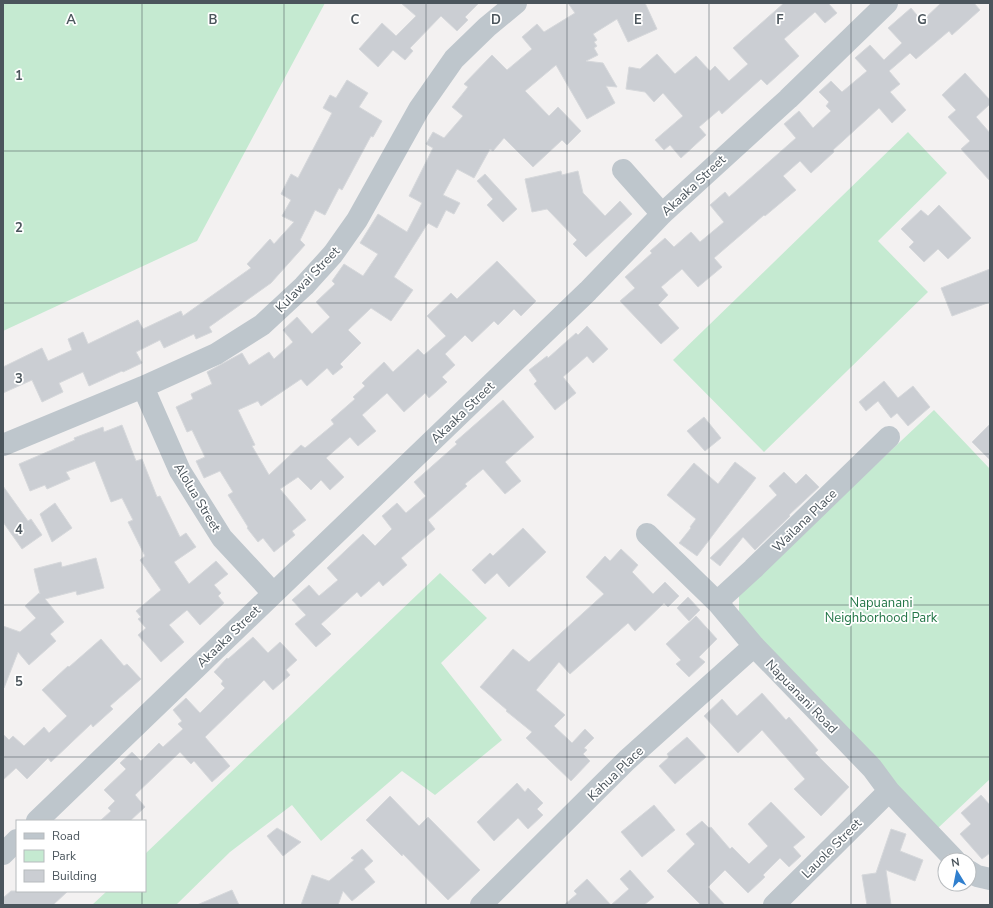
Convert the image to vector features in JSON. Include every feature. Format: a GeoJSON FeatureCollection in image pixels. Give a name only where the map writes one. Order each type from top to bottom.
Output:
{"type":"FeatureCollection","features":[{"type":"Feature","properties":{"kind":"street","name":"Kulawai Street"},"geometry":{"type":"LineString","coordinates":[[3,445],[143,387],[216,354],[262,325],[304,286],[333,254],[357,220],[420,109],[454,59],[487,27],[516,3]]}},
{"type":"Feature","properties":{"kind":"street","name":"Akaaka Street"},"geometry":{"type":"LineString","coordinates":[[38,820],[588,291],[662,214],[788,99],[887,3]]}},
{"type":"Feature","properties":{"kind":"street"},"geometry":{"type":"LineString","coordinates":[[624,170],[662,214]]}},
{"type":"Feature","properties":{"kind":"street","name":"Alolua Street"},"geometry":{"type":"LineString","coordinates":[[143,387],[180,471],[222,538],[273,593]]}},
{"type":"Feature","properties":{"kind":"street","name":"Wailana Place"},"geometry":{"type":"LineString","coordinates":[[717,602],[889,437]]}},
{"type":"Feature","properties":{"kind":"street","name":"Napuanani Road"},"geometry":{"type":"LineString","coordinates":[[647,534],[717,602],[754,646],[872,768],[889,791],[947,852]]}},
{"type":"Feature","properties":{"kind":"street","name":"Kahua Place"},"geometry":{"type":"LineString","coordinates":[[481,905],[627,760],[754,646]]}},
{"type":"Feature","properties":{"kind":"street","name":"Lauole Street"},"geometry":{"type":"LineString","coordinates":[[774,905],[889,791]]}},
{"type":"Feature","properties":{"kind":"street"},"geometry":{"type":"LineString","coordinates":[[3,854],[16,841]]}},
{"type":"Feature","properties":{"kind":"street"},"geometry":{"type":"LineString","coordinates":[[977,876],[990,878]]}},
{"type":"Feature","properties":{"kind":"green space"},"geometry":{"type":"Polygon","coordinates":[[[3,3],[325,3],[197,241],[3,331],[3,3]]]}},
{"type":"Feature","properties":{"kind":"green space"},"geometry":{"type":"Polygon","coordinates":[[[908,132],[947,173],[878,241],[928,292],[764,452],[673,360],[908,132]]]}},
{"type":"Feature","properties":{"kind":"green space","name":"Napuanani Neighborhood Park"},"geometry":{"type":"Polygon","coordinates":[[[934,410],[990,469],[990,779],[938,828],[739,619],[739,593],[934,410]]]}},
{"type":"Feature","properties":{"kind":"green space"},"geometry":{"type":"Polygon","coordinates":[[[440,573],[487,618],[441,663],[502,740],[435,795],[402,771],[321,841],[292,805],[230,852],[176,905],[92,905],[106,892],[146,892],[146,853],[440,573]]]}},
{"type":"Feature","properties":{"kind":"building"},"geometry":{"type":"Polygon","coordinates":[[[401,3],[479,3],[465,17],[468,20],[457,31],[441,16],[410,48],[413,51],[405,60],[393,50],[378,67],[359,49],[382,23],[396,36],[416,16],[401,3]]]}},
{"type":"Feature","properties":{"kind":"building"},"geometry":{"type":"Polygon","coordinates":[[[568,3],[645,3],[657,29],[628,42],[617,19],[593,34],[597,40],[594,42],[597,46],[594,48],[598,55],[586,61],[603,63],[617,87],[606,86],[615,103],[587,119],[556,65],[525,91],[549,116],[558,107],[581,131],[567,145],[562,140],[533,167],[504,138],[493,151],[490,149],[474,178],[457,169],[443,195],[460,203],[454,214],[446,210],[437,228],[428,223],[394,277],[413,290],[391,321],[371,308],[348,330],[361,343],[340,364],[343,367],[333,375],[327,368],[307,386],[301,379],[261,406],[258,401],[238,410],[255,445],[252,446],[269,475],[301,445],[305,448],[334,424],[331,420],[355,399],[353,397],[365,386],[362,383],[384,362],[393,372],[418,349],[424,355],[446,336],[427,316],[451,293],[457,299],[497,261],[536,301],[521,316],[514,309],[498,325],[494,321],[472,342],[465,335],[445,354],[455,365],[442,377],[447,382],[429,398],[425,393],[404,412],[387,393],[362,415],[376,431],[358,446],[350,437],[326,458],[344,477],[330,490],[321,480],[311,490],[298,477],[280,489],[306,520],[292,531],[295,535],[274,552],[263,538],[258,542],[247,528],[248,527],[228,495],[233,492],[220,471],[204,478],[196,461],[205,457],[192,430],[187,432],[176,407],[193,399],[191,394],[212,384],[207,372],[242,353],[249,365],[269,352],[274,359],[293,342],[283,330],[297,317],[312,334],[330,317],[316,302],[335,284],[332,281],[344,264],[363,276],[378,254],[360,243],[378,214],[407,232],[422,203],[409,196],[433,148],[426,144],[433,132],[444,138],[463,116],[452,107],[468,87],[464,84],[492,55],[507,70],[532,49],[522,37],[537,24],[544,32],[575,13],[568,3]]]}},
{"type":"Feature","properties":{"kind":"building"},"geometry":{"type":"Polygon","coordinates":[[[784,3],[828,3],[837,13],[825,23],[815,12],[784,39],[799,56],[767,85],[761,79],[722,114],[719,110],[699,127],[706,135],[681,158],[670,145],[664,150],[655,140],[683,116],[663,93],[654,102],[645,92],[626,89],[629,67],[640,69],[657,54],[675,74],[696,56],[710,71],[715,66],[729,81],[748,64],[733,48],[784,3]]]}},
{"type":"Feature","properties":{"kind":"building"},"geometry":{"type":"Polygon","coordinates":[[[941,3],[974,3],[980,10],[952,35],[949,31],[916,59],[910,53],[889,71],[900,84],[890,92],[906,110],[892,123],[879,108],[833,150],[834,152],[811,173],[800,161],[783,176],[796,190],[714,258],[722,267],[698,287],[682,269],[661,287],[668,295],[658,305],[679,328],[661,344],[620,301],[635,288],[625,277],[652,253],[650,251],[665,238],[674,247],[691,232],[700,242],[724,222],[710,205],[725,192],[729,197],[796,138],[784,124],[799,111],[813,128],[831,111],[826,106],[829,102],[819,92],[831,81],[842,92],[867,71],[855,58],[870,45],[884,60],[902,43],[888,28],[911,8],[922,21],[941,3]]]}},
{"type":"Feature","properties":{"kind":"building"},"geometry":{"type":"Polygon","coordinates":[[[965,73],[990,100],[990,104],[976,117],[990,133],[990,181],[961,149],[970,141],[948,117],[956,110],[942,95],[965,73]]]}},
{"type":"Feature","properties":{"kind":"building"},"geometry":{"type":"Polygon","coordinates":[[[347,80],[368,93],[359,107],[382,121],[373,137],[371,136],[342,190],[339,188],[325,215],[315,210],[300,240],[305,245],[271,283],[209,327],[212,332],[196,339],[194,334],[164,348],[160,340],[136,352],[142,363],[89,386],[83,372],[59,383],[63,392],[42,402],[32,380],[3,393],[3,367],[42,348],[48,361],[72,350],[68,339],[83,332],[88,344],[138,320],[143,329],[181,311],[183,316],[251,268],[247,264],[270,239],[274,244],[294,222],[282,216],[291,200],[281,194],[291,174],[298,178],[332,113],[323,108],[330,95],[336,98],[347,80]]]}},
{"type":"Feature","properties":{"kind":"building"},"geometry":{"type":"Polygon","coordinates":[[[561,171],[562,175],[578,171],[583,193],[605,216],[620,201],[632,214],[586,257],[573,244],[577,240],[547,209],[532,212],[525,179],[561,171]]]}},
{"type":"Feature","properties":{"kind":"building"},"geometry":{"type":"Polygon","coordinates":[[[485,174],[517,209],[503,222],[487,205],[493,199],[477,181],[485,174]]]}},
{"type":"Feature","properties":{"kind":"building"},"geometry":{"type":"Polygon","coordinates":[[[939,205],[971,238],[948,259],[938,249],[924,262],[909,247],[914,242],[901,229],[921,210],[928,216],[939,205]]]}},
{"type":"Feature","properties":{"kind":"building"},"geometry":{"type":"Polygon","coordinates":[[[990,269],[990,302],[952,316],[941,288],[990,269]]]}},
{"type":"Feature","properties":{"kind":"building"},"geometry":{"type":"Polygon","coordinates":[[[587,326],[608,349],[593,363],[587,356],[563,377],[576,393],[555,410],[534,384],[537,381],[529,370],[547,356],[548,358],[576,333],[578,335],[587,326]]]}},
{"type":"Feature","properties":{"kind":"building"},"geometry":{"type":"Polygon","coordinates":[[[884,381],[898,398],[913,386],[930,407],[908,426],[897,413],[891,418],[878,401],[866,411],[859,402],[884,381]]]}},
{"type":"Feature","properties":{"kind":"building"},"geometry":{"type":"Polygon","coordinates":[[[503,400],[534,437],[505,462],[521,481],[505,494],[483,469],[465,484],[467,486],[428,520],[435,529],[401,558],[407,565],[383,586],[379,581],[361,597],[357,592],[321,624],[331,634],[316,647],[295,624],[306,615],[292,600],[309,585],[319,596],[338,580],[327,568],[363,534],[375,546],[392,529],[382,516],[397,503],[406,513],[426,496],[414,482],[457,444],[455,442],[503,400]]]}},
{"type":"Feature","properties":{"kind":"building"},"geometry":{"type":"Polygon","coordinates":[[[704,417],[721,438],[705,451],[687,431],[704,417]]]}},
{"type":"Feature","properties":{"kind":"building"},"geometry":{"type":"Polygon","coordinates":[[[990,424],[990,460],[972,442],[990,424]]]}},
{"type":"Feature","properties":{"kind":"building"},"geometry":{"type":"Polygon","coordinates":[[[122,425],[136,461],[142,459],[157,497],[160,496],[180,537],[186,533],[196,547],[174,562],[189,584],[216,561],[228,574],[214,585],[221,593],[218,596],[224,603],[200,625],[187,610],[169,625],[184,642],[161,662],[138,635],[146,628],[138,619],[141,617],[136,611],[161,590],[140,560],[145,556],[128,522],[133,520],[122,498],[111,502],[95,461],[66,472],[70,479],[47,489],[45,485],[30,491],[19,464],[75,440],[74,438],[103,427],[104,432],[122,425]]]}},
{"type":"Feature","properties":{"kind":"building"},"geometry":{"type":"Polygon","coordinates":[[[735,462],[756,478],[697,556],[679,543],[696,519],[667,495],[694,463],[718,484],[735,462]]]}},
{"type":"Feature","properties":{"kind":"building"},"geometry":{"type":"Polygon","coordinates":[[[784,472],[796,484],[806,474],[819,487],[755,550],[743,537],[720,566],[710,558],[777,495],[769,486],[784,472]]]}},
{"type":"Feature","properties":{"kind":"building"},"geometry":{"type":"Polygon","coordinates":[[[3,486],[28,521],[31,519],[42,535],[22,549],[3,522],[3,486]]]}},
{"type":"Feature","properties":{"kind":"building"},"geometry":{"type":"Polygon","coordinates":[[[55,503],[72,528],[52,542],[40,514],[55,503]]]}},
{"type":"Feature","properties":{"kind":"building"},"geometry":{"type":"Polygon","coordinates":[[[523,528],[546,552],[509,587],[497,573],[485,584],[472,570],[490,553],[493,556],[523,528]]]}},
{"type":"Feature","properties":{"kind":"building"},"geometry":{"type":"Polygon","coordinates":[[[621,549],[638,565],[632,572],[653,594],[665,582],[679,596],[668,607],[664,603],[635,631],[628,623],[570,674],[559,662],[536,690],[565,715],[554,726],[572,743],[585,729],[594,738],[584,748],[587,750],[583,754],[590,761],[571,781],[526,738],[532,732],[480,687],[513,649],[529,662],[604,594],[586,577],[605,556],[610,561],[621,549]]]}},
{"type":"Feature","properties":{"kind":"building"},"geometry":{"type":"Polygon","coordinates":[[[96,558],[104,588],[77,595],[76,591],[45,599],[64,622],[50,634],[56,641],[29,665],[18,652],[3,688],[3,626],[20,632],[36,618],[25,606],[39,593],[40,594],[34,569],[61,562],[62,567],[96,558]]]}},
{"type":"Feature","properties":{"kind":"building"},"geometry":{"type":"Polygon","coordinates":[[[688,597],[700,610],[689,621],[677,608],[688,597]]]}},
{"type":"Feature","properties":{"kind":"building"},"geometry":{"type":"Polygon","coordinates":[[[696,616],[717,639],[699,657],[705,662],[689,677],[676,664],[681,660],[666,644],[696,616]]]}},
{"type":"Feature","properties":{"kind":"building"},"geometry":{"type":"Polygon","coordinates":[[[253,637],[268,653],[280,642],[297,660],[286,670],[290,675],[273,690],[264,680],[205,737],[230,766],[212,782],[194,761],[191,764],[180,752],[135,795],[145,807],[131,820],[101,820],[111,811],[108,808],[115,801],[104,790],[126,769],[120,763],[132,752],[141,761],[159,743],[163,747],[183,729],[178,724],[182,721],[173,710],[186,698],[200,713],[225,688],[221,684],[223,681],[214,672],[227,658],[228,659],[253,637]]]}},
{"type":"Feature","properties":{"kind":"building"},"geometry":{"type":"Polygon","coordinates":[[[101,639],[124,666],[127,664],[141,679],[110,706],[113,709],[93,727],[91,724],[51,762],[48,758],[27,779],[16,768],[3,780],[3,734],[9,740],[13,736],[24,746],[44,727],[49,733],[67,716],[42,690],[101,639]]]}},
{"type":"Feature","properties":{"kind":"building"},"geometry":{"type":"Polygon","coordinates":[[[762,693],[786,720],[789,717],[818,750],[815,753],[849,787],[821,816],[794,789],[805,779],[762,730],[738,753],[704,716],[722,699],[737,716],[762,693]]]}},
{"type":"Feature","properties":{"kind":"building"},"geometry":{"type":"Polygon","coordinates":[[[687,737],[706,757],[675,784],[659,766],[669,757],[667,754],[687,737]]]}},
{"type":"Feature","properties":{"kind":"building"},"geometry":{"type":"Polygon","coordinates":[[[517,783],[525,792],[528,788],[543,803],[537,809],[543,815],[528,829],[518,818],[494,841],[477,822],[517,783]]]}},
{"type":"Feature","properties":{"kind":"building"},"geometry":{"type":"Polygon","coordinates":[[[981,795],[990,805],[990,853],[982,859],[960,834],[971,824],[961,813],[981,795]]]}},
{"type":"Feature","properties":{"kind":"building"},"geometry":{"type":"Polygon","coordinates":[[[390,796],[419,826],[428,817],[480,870],[448,900],[403,854],[402,856],[366,820],[390,796]]]}},
{"type":"Feature","properties":{"kind":"building"},"geometry":{"type":"Polygon","coordinates":[[[771,802],[805,837],[793,847],[801,856],[789,867],[780,858],[763,875],[765,877],[748,893],[725,870],[708,887],[725,905],[701,905],[667,871],[695,844],[686,834],[702,821],[709,828],[711,827],[730,849],[732,847],[749,864],[768,846],[748,824],[771,802]]]}},
{"type":"Feature","properties":{"kind":"building"},"geometry":{"type":"Polygon","coordinates":[[[654,805],[675,830],[642,857],[621,832],[654,805]]]}},
{"type":"Feature","properties":{"kind":"building"},"geometry":{"type":"Polygon","coordinates":[[[277,828],[301,842],[283,856],[267,836],[277,828]]]}},
{"type":"Feature","properties":{"kind":"building"},"geometry":{"type":"Polygon","coordinates":[[[891,829],[906,834],[900,851],[923,860],[915,881],[886,870],[891,905],[867,905],[862,875],[876,873],[891,829]]]}},
{"type":"Feature","properties":{"kind":"building"},"geometry":{"type":"Polygon","coordinates":[[[362,849],[373,861],[364,869],[375,882],[352,901],[343,891],[338,905],[301,905],[312,875],[329,881],[354,860],[351,858],[362,849]]]}},
{"type":"Feature","properties":{"kind":"building"},"geometry":{"type":"Polygon","coordinates":[[[630,870],[654,897],[644,905],[611,905],[629,889],[620,879],[630,870]]]}},
{"type":"Feature","properties":{"kind":"building"},"geometry":{"type":"Polygon","coordinates":[[[587,879],[611,905],[564,905],[577,894],[574,891],[587,879]]]}},
{"type":"Feature","properties":{"kind":"building"},"geometry":{"type":"Polygon","coordinates":[[[232,890],[239,905],[197,905],[232,890]]]}},
{"type":"Feature","properties":{"kind":"building"},"geometry":{"type":"Polygon","coordinates":[[[11,891],[67,892],[53,905],[3,905],[3,898],[11,891]]]}}]}
